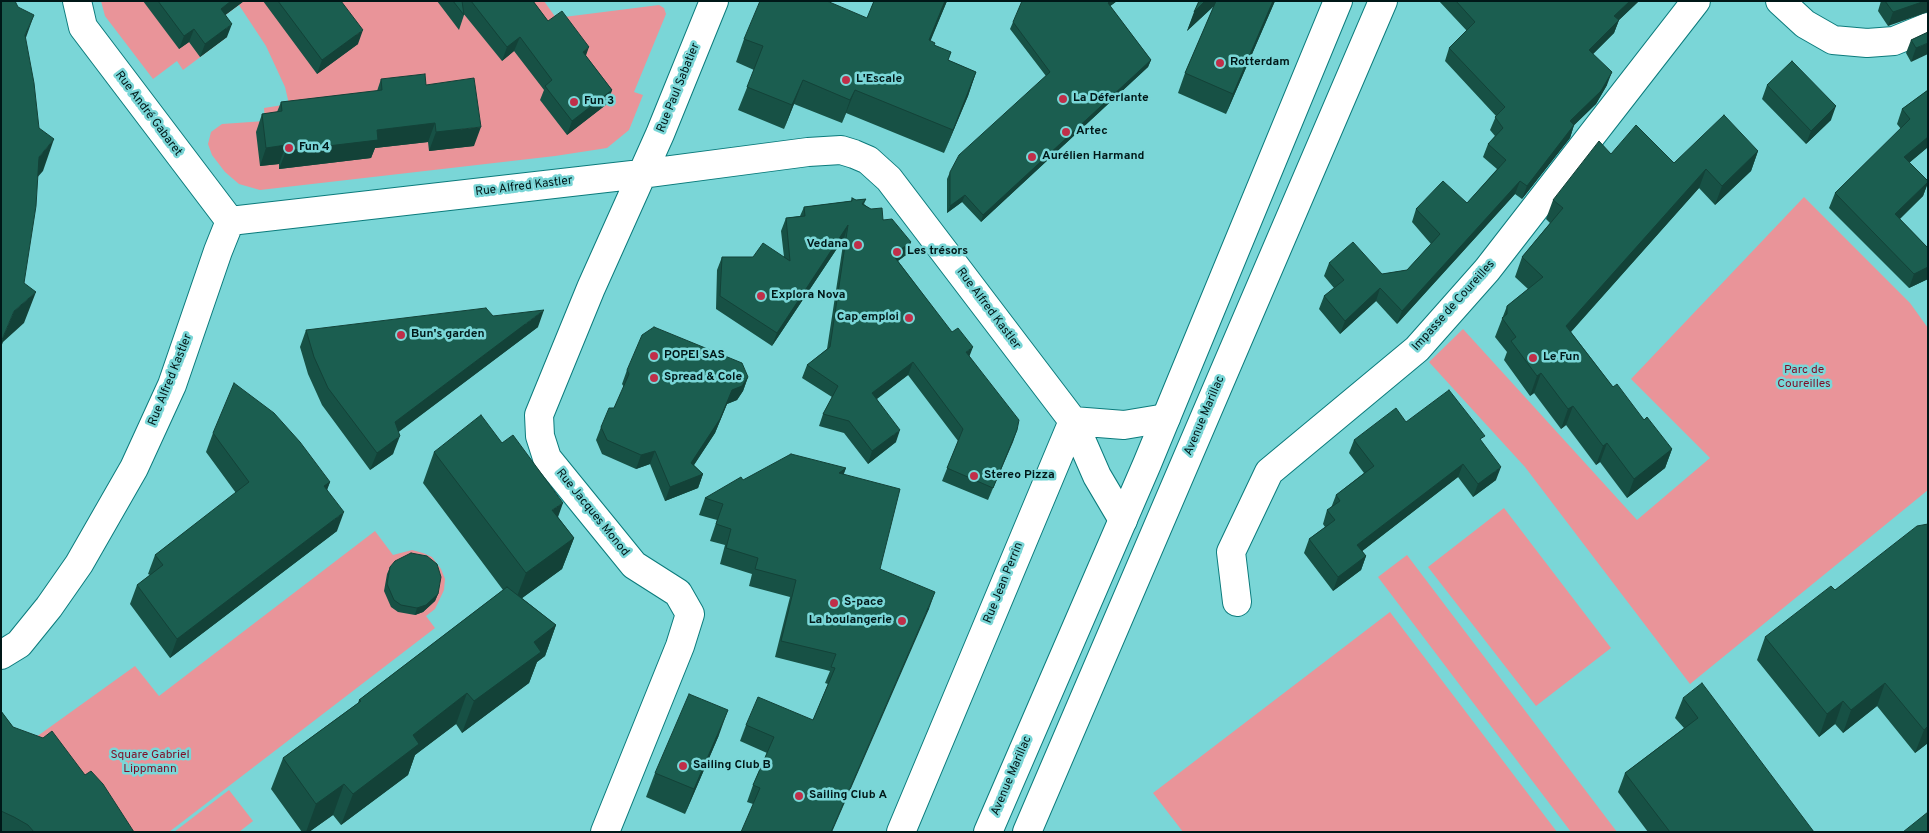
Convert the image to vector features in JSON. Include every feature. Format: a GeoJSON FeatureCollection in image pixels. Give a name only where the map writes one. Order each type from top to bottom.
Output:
{"type":"FeatureCollection","features":[{"type":"Feature","properties":{"kind":"street","name":"Rue André Gabaret"},"geometry":{"type":"LineString","coordinates":[[76,1],[83,27],[230,221]]}},
{"type":"Feature","properties":{"kind":"street","name":"Rue Paul Sabatier"},"geometry":{"type":"LineString","coordinates":[[641,174],[660,134],[714,1]]}},
{"type":"Feature","properties":{"kind":"street","name":"Avenue Marillac"},"geometry":{"type":"LineString","coordinates":[[988,832],[1166,418],[1338,1]]}},
{"type":"Feature","properties":{"kind":"street","name":"Avenue Marillac"},"geometry":{"type":"LineString","coordinates":[[1027,832],[1383,1]]}},
{"type":"Feature","properties":{"kind":"street","name":"Impasse de Coureilles"},"geometry":{"type":"LineString","coordinates":[[1237,602],[1231,552],[1269,472],[1417,349],[1487,270],[1696,1]]}},
{"type":"Feature","properties":{"kind":"street"},"geometry":{"type":"LineString","coordinates":[[1780,1],[1805,24],[1833,40],[1867,43],[1894,41],[1928,27]]}},
{"type":"Feature","properties":{"kind":"street","name":"Rue Alfred Kastler"},"geometry":{"type":"LineString","coordinates":[[1,655],[12,650],[24,640],[80,564],[134,468],[172,384],[230,221],[641,174],[827,150],[841,150],[868,160],[888,179],[1073,421],[1097,476],[1123,520]]}},
{"type":"Feature","properties":{"kind":"street","name":"Rue Jacques Monod"},"geometry":{"type":"LineString","coordinates":[[605,832],[680,646],[690,614],[678,593],[634,565],[547,458],[540,436],[539,415],[545,395],[641,174]]}},
{"type":"Feature","properties":{"kind":"street"},"geometry":{"type":"LineString","coordinates":[[1073,421],[1124,425],[1166,418]]}},
{"type":"Feature","properties":{"kind":"street","name":"Rue Jean Perrin"},"geometry":{"type":"LineString","coordinates":[[901,832],[1073,421]]}},
{"type":"Feature","properties":{"kind":"green space"},"geometry":{"type":"Polygon","coordinates":[[[101,1],[544,1],[556,18],[659,5],[664,8],[666,14],[634,92],[643,95],[629,130],[607,148],[555,156],[260,190],[239,184],[225,172],[212,155],[208,144],[211,132],[222,124],[265,121],[264,108],[289,104],[285,87],[266,46],[239,5],[216,22],[227,37],[183,70],[177,61],[153,79],[105,16],[101,1]]]}},
{"type":"Feature","properties":{"kind":"green space","name":"Parc de Coureilles"},"geometry":{"type":"Polygon","coordinates":[[[1804,197],[1910,303],[1928,328],[1928,490],[1690,684],[1525,467],[1429,362],[1463,329],[1637,520],[1710,458],[1631,379],[1804,197]]]}},
{"type":"Feature","properties":{"kind":"green space"},"geometry":{"type":"Polygon","coordinates":[[[1504,508],[1611,648],[1536,706],[1428,567],[1504,508]]]}},
{"type":"Feature","properties":{"kind":"green space","name":"Square Gabriel Lippmann"},"geometry":{"type":"Polygon","coordinates":[[[375,531],[393,555],[412,550],[423,553],[432,557],[441,569],[445,579],[444,590],[435,609],[426,616],[435,628],[169,832],[116,832],[18,750],[135,666],[159,696],[375,531]]]}},
{"type":"Feature","properties":{"kind":"green space"},"geometry":{"type":"Polygon","coordinates":[[[1407,555],[1617,832],[1571,832],[1378,577],[1407,555]]]}},
{"type":"Feature","properties":{"kind":"green space"},"geometry":{"type":"Polygon","coordinates":[[[1390,612],[1557,832],[1183,832],[1153,793],[1390,612]]]}},
{"type":"Feature","properties":{"kind":"green space"},"geometry":{"type":"Polygon","coordinates":[[[229,790],[253,821],[239,832],[174,832],[229,790]]]}},
{"type":"Feature","properties":{"kind":"building"},"geometry":{"type":"Polygon","coordinates":[[[1,1],[15,1],[18,7],[34,15],[25,35],[34,83],[39,128],[54,139],[39,157],[36,206],[24,283],[36,292],[14,311],[1,342],[1,1]]]}},
{"type":"Feature","properties":{"kind":"building"},"geometry":{"type":"Polygon","coordinates":[[[158,1],[231,1],[221,9],[232,24],[205,44],[194,29],[184,36],[158,1]]]}},
{"type":"Feature","properties":{"kind":"building"},"geometry":{"type":"Polygon","coordinates":[[[278,1],[341,1],[363,30],[322,60],[278,1]]]}},
{"type":"Feature","properties":{"kind":"building"},"geometry":{"type":"Polygon","coordinates":[[[453,1],[462,1],[464,15],[453,1]]]}},
{"type":"Feature","properties":{"kind":"building"},"geometry":{"type":"Polygon","coordinates":[[[471,1],[533,1],[548,21],[562,11],[589,47],[583,52],[612,90],[572,121],[545,86],[552,80],[520,37],[507,47],[471,1]]]}},
{"type":"Feature","properties":{"kind":"building","name":"L'Escale"},"geometry":{"type":"Polygon","coordinates":[[[760,1],[827,1],[867,18],[874,1],[945,1],[929,40],[935,43],[934,45],[951,52],[948,60],[976,72],[953,130],[855,90],[850,100],[803,80],[792,105],[747,87],[763,46],[744,39],[760,1]]]}},
{"type":"Feature","properties":{"kind":"building","name":"La Déferlante"},"geometry":{"type":"Polygon","coordinates":[[[1022,1],[1110,1],[1108,3],[1151,60],[983,215],[965,195],[950,206],[950,172],[959,155],[1050,72],[1013,22],[1022,1]]]}},
{"type":"Feature","properties":{"kind":"building"},"geometry":{"type":"Polygon","coordinates":[[[1199,1],[1205,1],[1194,12],[1199,1]]]}},
{"type":"Feature","properties":{"kind":"building","name":"Rotterdam"},"geometry":{"type":"Polygon","coordinates":[[[1216,1],[1273,1],[1233,94],[1185,73],[1216,1]]]}},
{"type":"Feature","properties":{"kind":"building"},"geometry":{"type":"Polygon","coordinates":[[[1456,1],[1630,1],[1614,16],[1619,20],[1589,50],[1612,72],[1601,91],[1570,121],[1574,125],[1527,186],[1520,181],[1402,311],[1380,288],[1345,321],[1324,296],[1344,280],[1329,263],[1353,242],[1382,274],[1407,270],[1440,234],[1416,209],[1443,181],[1467,203],[1506,160],[1488,144],[1503,128],[1495,117],[1505,107],[1449,48],[1475,22],[1456,1]]]}},
{"type":"Feature","properties":{"kind":"building"},"geometry":{"type":"Polygon","coordinates":[[[1885,1],[1925,1],[1893,12],[1885,1]]]}},
{"type":"Feature","properties":{"kind":"building"},"geometry":{"type":"Polygon","coordinates":[[[1928,32],[1928,43],[1916,48],[1911,40],[1928,32]]]}},
{"type":"Feature","properties":{"kind":"building"},"geometry":{"type":"Polygon","coordinates":[[[1792,61],[1836,106],[1811,131],[1767,85],[1792,61]]]}},
{"type":"Feature","properties":{"kind":"building"},"geometry":{"type":"Polygon","coordinates":[[[425,74],[426,85],[474,78],[481,127],[436,132],[435,123],[377,130],[378,140],[286,151],[286,145],[266,148],[262,114],[282,111],[281,102],[382,90],[381,79],[425,74]]]}},
{"type":"Feature","properties":{"kind":"building"},"geometry":{"type":"Polygon","coordinates":[[[1928,90],[1928,137],[1904,157],[1928,182],[1895,214],[1928,248],[1928,267],[1914,274],[1835,193],[1910,119],[1902,109],[1928,90]]]}},
{"type":"Feature","properties":{"kind":"building"},"geometry":{"type":"Polygon","coordinates":[[[1724,115],[1758,151],[1722,186],[1706,169],[1566,326],[1613,387],[1617,384],[1644,420],[1647,417],[1672,449],[1634,479],[1607,443],[1603,446],[1573,406],[1568,409],[1541,373],[1537,376],[1511,341],[1516,337],[1502,318],[1507,314],[1507,306],[1543,277],[1522,257],[1563,208],[1553,200],[1599,141],[1611,154],[1636,125],[1674,163],[1724,115]]]}},
{"type":"Feature","properties":{"kind":"building"},"geometry":{"type":"Polygon","coordinates":[[[852,198],[856,200],[866,199],[862,204],[871,209],[882,208],[883,220],[892,219],[911,242],[893,255],[952,332],[958,328],[973,347],[966,352],[1019,420],[1017,430],[993,488],[947,468],[963,429],[913,362],[872,393],[900,430],[872,451],[849,421],[823,414],[838,386],[807,365],[830,347],[848,225],[777,333],[720,296],[722,257],[753,257],[763,243],[790,261],[786,218],[805,216],[804,207],[852,201],[852,198]]]}},
{"type":"Feature","properties":{"kind":"building"},"geometry":{"type":"Polygon","coordinates":[[[486,308],[493,316],[544,310],[395,422],[400,436],[377,453],[328,388],[314,357],[306,330],[486,308]]]}},
{"type":"Feature","properties":{"kind":"building"},"geometry":{"type":"Polygon","coordinates":[[[654,327],[742,363],[748,377],[742,386],[732,390],[720,419],[691,463],[703,474],[670,487],[655,451],[641,455],[607,440],[601,427],[609,408],[614,408],[629,374],[627,370],[642,335],[654,327]]]}},
{"type":"Feature","properties":{"kind":"building"},"geometry":{"type":"Polygon","coordinates":[[[234,383],[274,413],[300,442],[330,482],[324,486],[344,512],[177,639],[137,585],[163,565],[155,555],[249,482],[213,433],[234,383]]]}},
{"type":"Feature","properties":{"kind":"building"},"geometry":{"type":"Polygon","coordinates":[[[1449,390],[1485,436],[1480,439],[1501,467],[1478,484],[1463,464],[1357,545],[1366,556],[1338,577],[1309,539],[1335,520],[1327,510],[1340,501],[1336,495],[1374,466],[1354,440],[1396,408],[1406,422],[1449,390]]]}},
{"type":"Feature","properties":{"kind":"building"},"geometry":{"type":"Polygon","coordinates":[[[481,415],[502,443],[513,435],[563,503],[552,510],[574,538],[526,573],[434,452],[481,415]]]}},
{"type":"Feature","properties":{"kind":"building"},"geometry":{"type":"Polygon","coordinates":[[[791,454],[846,468],[839,473],[900,489],[880,569],[935,592],[831,832],[741,832],[760,788],[753,785],[774,737],[746,725],[758,697],[813,720],[835,668],[831,667],[836,654],[781,641],[796,580],[755,569],[758,558],[726,548],[731,529],[716,524],[723,504],[705,498],[741,477],[743,480],[791,454]]]}},
{"type":"Feature","properties":{"kind":"building"},"geometry":{"type":"Polygon","coordinates":[[[1928,524],[1928,726],[1924,730],[1885,683],[1851,710],[1843,701],[1827,714],[1765,637],[1831,586],[1835,590],[1917,526],[1928,524]]]}},
{"type":"Feature","properties":{"kind":"building"},"geometry":{"type":"Polygon","coordinates":[[[411,553],[427,556],[437,564],[441,577],[438,594],[426,605],[417,608],[401,605],[394,600],[387,584],[390,567],[395,561],[411,553]]]}},
{"type":"Feature","properties":{"kind":"building"},"geometry":{"type":"Polygon","coordinates":[[[507,587],[556,625],[534,642],[541,652],[474,701],[467,693],[413,735],[419,744],[353,794],[344,784],[316,804],[283,758],[361,701],[359,700],[507,587]]]}},
{"type":"Feature","properties":{"kind":"building"},"geometry":{"type":"Polygon","coordinates":[[[1702,683],[1814,832],[1670,832],[1625,773],[1698,718],[1683,698],[1702,683]]]}},
{"type":"Feature","properties":{"kind":"building","name":"Sailing Club B"},"geometry":{"type":"Polygon","coordinates":[[[689,694],[728,710],[694,789],[655,773],[689,694]]]}},
{"type":"Feature","properties":{"kind":"building"},"geometry":{"type":"Polygon","coordinates":[[[1,711],[13,727],[43,738],[52,731],[85,775],[91,771],[103,784],[134,832],[34,832],[28,825],[1,811],[1,711]]]}},
{"type":"Feature","properties":{"kind":"building"},"geometry":{"type":"Polygon","coordinates":[[[1928,812],[1928,832],[1903,832],[1928,812]]]}},
{"type":"Feature","properties":{"kind":"place","name":"Rotterdam"},"geometry":{"type":"Point","coordinates":[1220,63]}},
{"type":"Feature","properties":{"kind":"place","name":"L'Escale"},"geometry":{"type":"Point","coordinates":[846,80]}},
{"type":"Feature","properties":{"kind":"place","name":"La Déferlante"},"geometry":{"type":"Point","coordinates":[1063,99]}},
{"type":"Feature","properties":{"kind":"place","name":"Fun 3"},"geometry":{"type":"Point","coordinates":[574,102]}},
{"type":"Feature","properties":{"kind":"place","name":"Artec"},"geometry":{"type":"Point","coordinates":[1066,132]}},
{"type":"Feature","properties":{"kind":"place","name":"Fun 4"},"geometry":{"type":"Point","coordinates":[289,148]}},
{"type":"Feature","properties":{"kind":"place","name":"Aurélien Harmand"},"geometry":{"type":"Point","coordinates":[1032,157]}},
{"type":"Feature","properties":{"kind":"place","name":"Vedana"},"geometry":{"type":"Point","coordinates":[858,245]}},
{"type":"Feature","properties":{"kind":"place","name":"Les trésors"},"geometry":{"type":"Point","coordinates":[897,252]}},
{"type":"Feature","properties":{"kind":"place","name":"Explora Nova"},"geometry":{"type":"Point","coordinates":[761,296]}},
{"type":"Feature","properties":{"kind":"place","name":"Cap emploi"},"geometry":{"type":"Point","coordinates":[909,318]}},
{"type":"Feature","properties":{"kind":"place","name":"Bun's garden"},"geometry":{"type":"Point","coordinates":[401,335]}},
{"type":"Feature","properties":{"kind":"place","name":"POPEI SAS"},"geometry":{"type":"Point","coordinates":[654,356]}},
{"type":"Feature","properties":{"kind":"place","name":"Le Fun"},"geometry":{"type":"Point","coordinates":[1533,358]}},
{"type":"Feature","properties":{"kind":"place","name":"Spread & Cole"},"geometry":{"type":"Point","coordinates":[654,378]}},
{"type":"Feature","properties":{"kind":"place","name":"Stereo Pizza"},"geometry":{"type":"Point","coordinates":[974,476]}},
{"type":"Feature","properties":{"kind":"place","name":"S-pace"},"geometry":{"type":"Point","coordinates":[834,603]}},
{"type":"Feature","properties":{"kind":"place","name":"La boulangerie"},"geometry":{"type":"Point","coordinates":[902,621]}},
{"type":"Feature","properties":{"kind":"place","name":"Sailing Club B"},"geometry":{"type":"Point","coordinates":[683,766]}},
{"type":"Feature","properties":{"kind":"place","name":"Sailing Club A"},"geometry":{"type":"Point","coordinates":[799,796]}}]}
